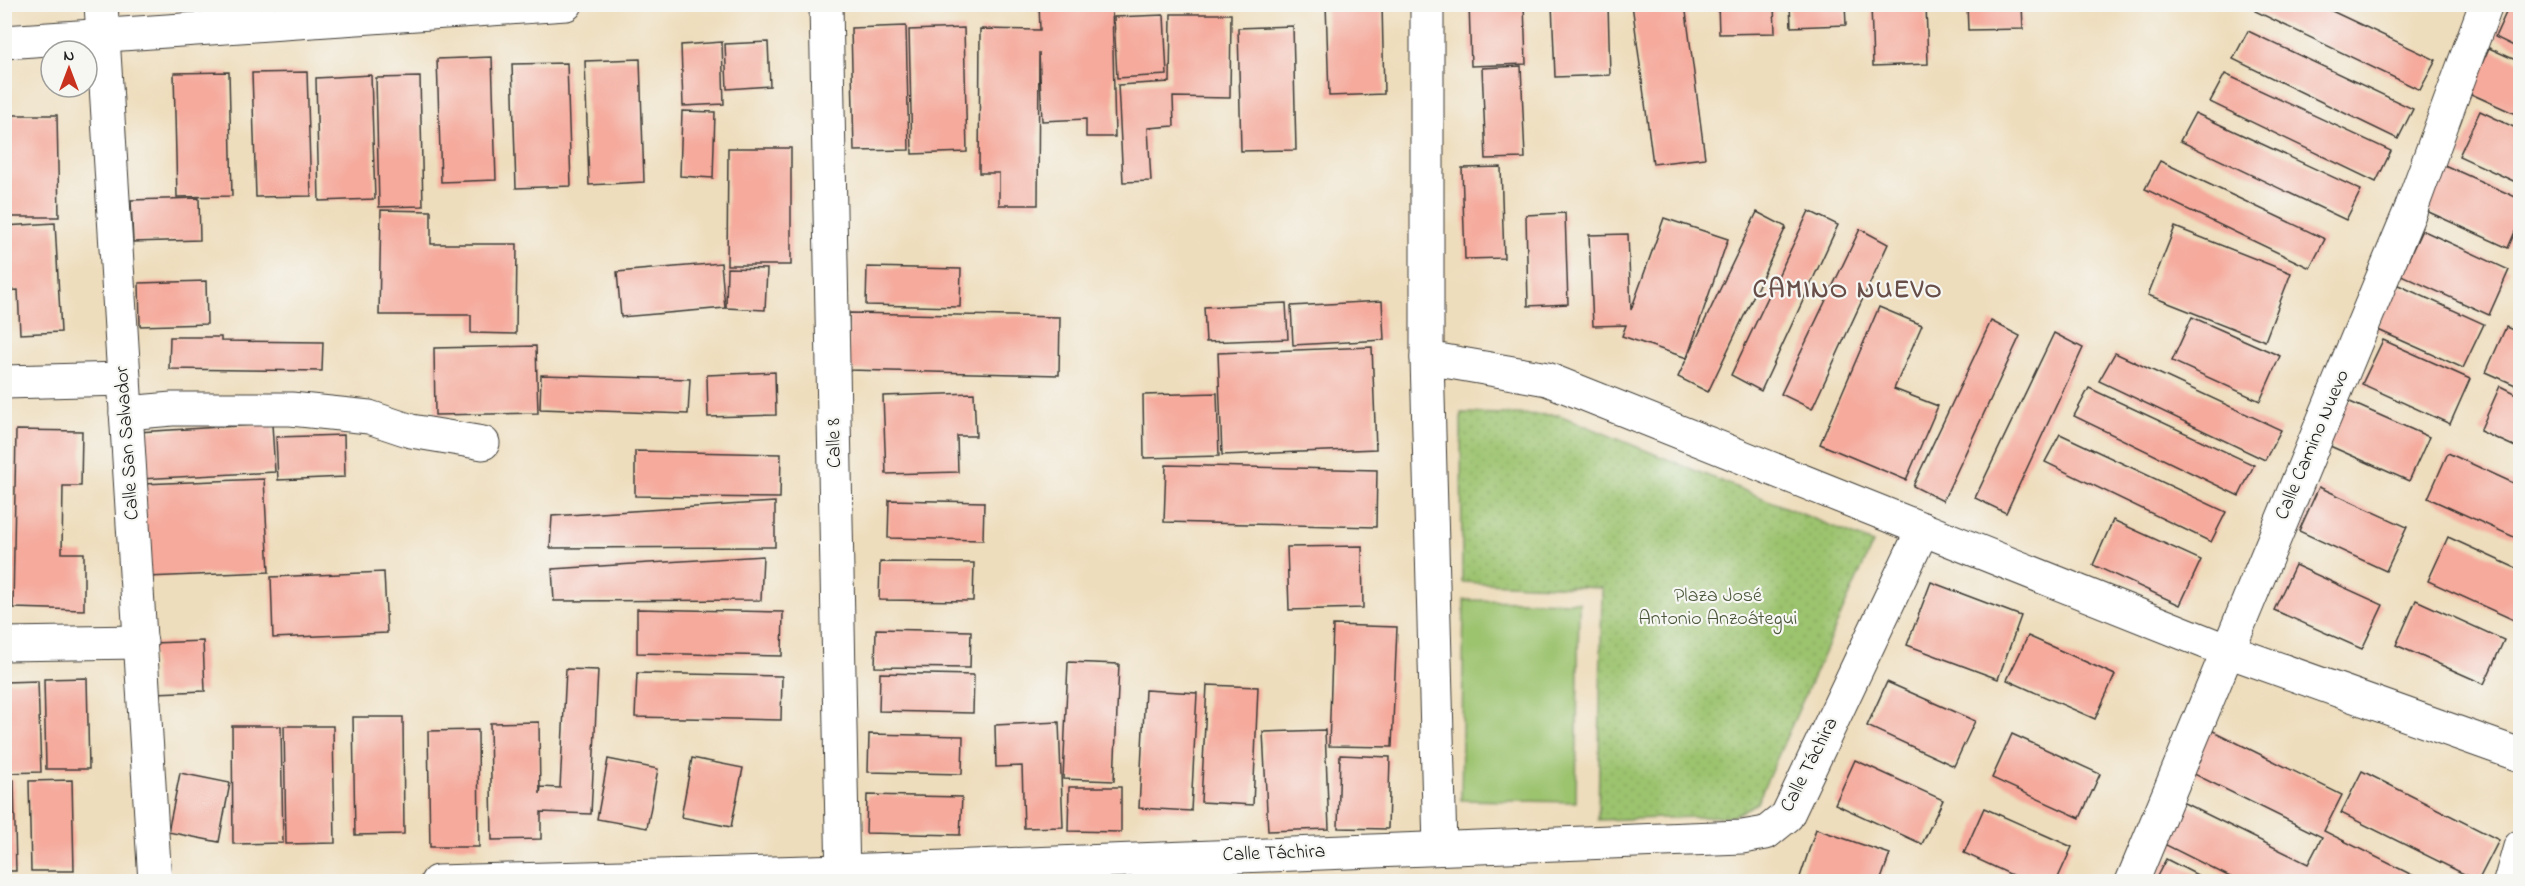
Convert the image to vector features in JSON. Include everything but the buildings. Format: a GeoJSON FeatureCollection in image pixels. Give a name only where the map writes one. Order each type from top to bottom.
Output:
{"type":"FeatureCollection","features":[{"type":"Feature","properties":{"kind":"street"},"geometry":{"type":"LineString","coordinates":[[4,42],[102,20],[566,4]]}},
{"type":"Feature","properties":{"kind":"street","name":"Calle 8"},"geometry":{"type":"LineString","coordinates":[[826,4],[843,876]]}},
{"type":"Feature","properties":{"kind":"street"},"geometry":{"type":"LineString","coordinates":[[1427,4],[1427,358],[1440,848]]}},
{"type":"Feature","properties":{"kind":"street","name":"Calle Camino Nuevo"},"geometry":{"type":"LineString","coordinates":[[2132,882],[2411,209],[2486,4]]}},
{"type":"Feature","properties":{"kind":"street","name":"Calle San Salvador"},"geometry":{"type":"LineString","coordinates":[[102,20],[155,882]]}},
{"type":"Feature","properties":{"kind":"street"},"geometry":{"type":"LineString","coordinates":[[1427,358],[1546,379],[2228,651],[2520,755]]}},
{"type":"Feature","properties":{"kind":"street"},"geometry":{"type":"LineString","coordinates":[[4,382],[124,379]]}},
{"type":"Feature","properties":{"kind":"street"},"geometry":{"type":"LineString","coordinates":[[126,412],[172,409],[291,409],[369,417],[411,431],[483,443]]}},
{"type":"Feature","properties":{"kind":"street","name":"Calle Táchira"},"geometry":{"type":"LineString","coordinates":[[437,882],[843,876],[1440,848],[1743,837],[1766,833],[1787,816],[1923,529]]}},
{"type":"Feature","properties":{"kind":"street"},"geometry":{"type":"LineString","coordinates":[[4,644],[141,642]]}},
{"type":"Feature","properties":{"kind":"street"},"geometry":{"type":"LineString","coordinates":[[2510,882],[2520,847]]}},
{"type":"Feature","properties":{"kind":"green space","name":"Plaza José Antonio Anzoátegui"},"geometry":{"type":"Polygon","coordinates":[[[1461,413],[1559,415],[1873,543],[1757,803],[1733,816],[1598,820],[1602,588],[1462,582],[1461,413]]]}},
{"type":"Feature","properties":{"kind":"green space"},"geometry":{"type":"Polygon","coordinates":[[[1464,600],[1579,602],[1576,802],[1461,800],[1464,600]]]}},
{"type":"Feature","properties":{"kind":"district","name":"CAMINO NUEVO"},"geometry":{"type":"Point","coordinates":[1848,291]}}]}
